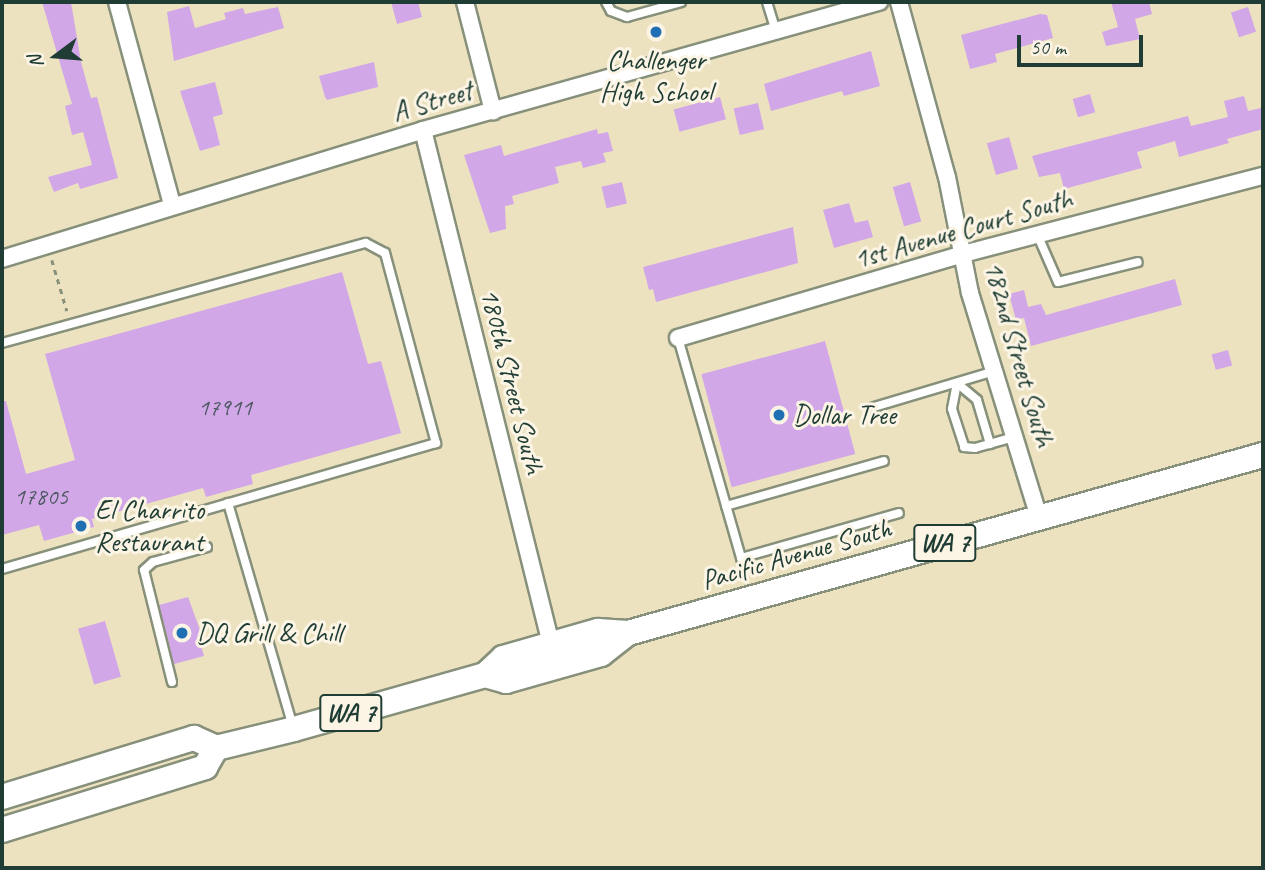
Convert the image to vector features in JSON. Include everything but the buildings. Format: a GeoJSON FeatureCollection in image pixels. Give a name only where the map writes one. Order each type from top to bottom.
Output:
{"type":"FeatureCollection","features":[{"type":"Feature","properties":{"kind":"main road","name":"Pacific Avenue South"},"geometry":{"type":"LineString","coordinates":[[2,797],[194,738],[216,748],[294,729],[485,675],[503,658],[598,631],[628,633],[1263,455]]}},
{"type":"Feature","properties":{"kind":"main road","name":"Pacific Avenue South"},"geometry":{"type":"LineString","coordinates":[[485,675],[506,681],[581,660],[601,654],[628,633]]}},
{"type":"Feature","properties":{"kind":"main road"},"geometry":{"type":"LineString","coordinates":[[2,830],[205,767],[216,748]]}},
{"type":"Feature","properties":{"kind":"street"},"geometry":{"type":"LineString","coordinates":[[117,2],[172,205]]}},
{"type":"Feature","properties":{"kind":"street"},"geometry":{"type":"LineString","coordinates":[[465,2],[493,111]]}},
{"type":"Feature","properties":{"kind":"street","name":"A Street"},"geometry":{"type":"LineString","coordinates":[[2,259],[121,226],[172,205],[423,130],[879,2]]}},
{"type":"Feature","properties":{"kind":"street","name":"182nd Street South"},"geometry":{"type":"LineString","coordinates":[[900,2],[944,165],[963,254],[1039,517]]}},
{"type":"Feature","properties":{"kind":"street","name":"180th Street South"},"geometry":{"type":"LineString","coordinates":[[423,130],[551,645]]}},
{"type":"Feature","properties":{"kind":"street","name":"1st Avenue Court South"},"geometry":{"type":"LineString","coordinates":[[678,338],[963,254],[1263,176]]}},
{"type":"Feature","properties":{"kind":"lane"},"geometry":{"type":"LineString","coordinates":[[606,2],[611,11],[628,17],[681,2]]}},
{"type":"Feature","properties":{"kind":"lane"},"geometry":{"type":"LineString","coordinates":[[767,2],[776,31]]}},
{"type":"Feature","properties":{"kind":"lane"},"geometry":{"type":"LineString","coordinates":[[1037,234],[1058,282],[1138,262]]}},
{"type":"Feature","properties":{"kind":"lane"},"geometry":{"type":"LineString","coordinates":[[2,344],[366,243],[385,253],[436,443],[2,569]]}},
{"type":"Feature","properties":{"kind":"lane"},"geometry":{"type":"LineString","coordinates":[[678,338],[741,558],[899,513]]}},
{"type":"Feature","properties":{"kind":"lane"},"geometry":{"type":"LineString","coordinates":[[874,407],[995,371]]}},
{"type":"Feature","properties":{"kind":"lane"},"geometry":{"type":"LineString","coordinates":[[957,383],[977,400],[990,444]]}},
{"type":"Feature","properties":{"kind":"lane"},"geometry":{"type":"LineString","coordinates":[[957,383],[952,409],[962,444],[970,449],[1015,437]]}},
{"type":"Feature","properties":{"kind":"lane"},"geometry":{"type":"LineString","coordinates":[[726,506],[884,461]]}},
{"type":"Feature","properties":{"kind":"lane"},"geometry":{"type":"LineString","coordinates":[[228,503],[294,729]]}},
{"type":"Feature","properties":{"kind":"lane"},"geometry":{"type":"LineString","coordinates":[[172,682],[144,570],[153,562],[207,547]]}},
{"type":"Feature","properties":{"kind":"path"},"geometry":{"type":"LineString","coordinates":[[48,246],[71,324]]}},
{"type":"Feature","properties":{"kind":"place","name":"Challenger High School"},"geometry":{"type":"Point","coordinates":[656,32]}},
{"type":"Feature","properties":{"kind":"place","name":"Dollar Tree"},"geometry":{"type":"Point","coordinates":[779,415]}},
{"type":"Feature","properties":{"kind":"place","name":"El Charrito Restaurant"},"geometry":{"type":"Point","coordinates":[81,526]}},
{"type":"Feature","properties":{"kind":"place","name":"DQ Grill & Chill"},"geometry":{"type":"Point","coordinates":[182,633]}}]}
